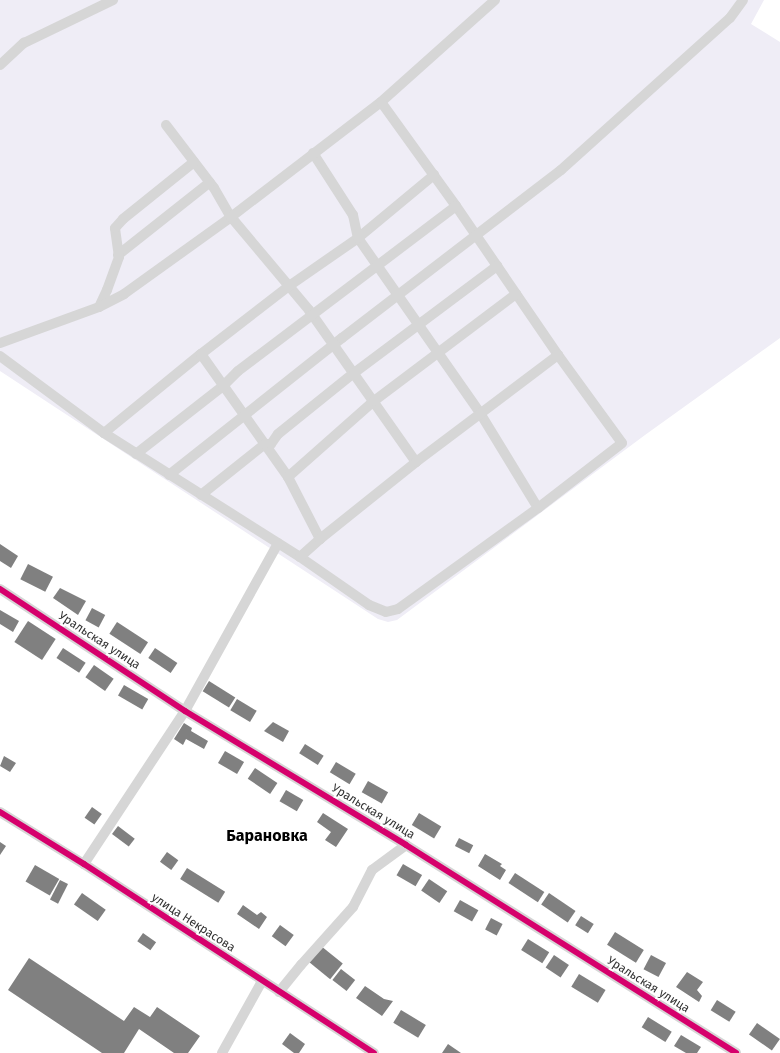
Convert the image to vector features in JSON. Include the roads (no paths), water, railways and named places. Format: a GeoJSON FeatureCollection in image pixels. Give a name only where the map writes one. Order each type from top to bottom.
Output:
{"type":"FeatureCollection","features":[{"type":"Feature","properties":{"kind":"street"},"geometry":{"type":"LineString","coordinates":[[0,65],[24,43],[113,0]]}},
{"type":"Feature","properties":{"kind":"street"},"geometry":{"type":"LineString","coordinates":[[0,343],[99,307],[124,294],[231,217],[381,102],[495,0]]}},
{"type":"Feature","properties":{"kind":"street"},"geometry":{"type":"LineString","coordinates":[[169,475],[560,170],[614,124],[730,18],[743,0]]}},
{"type":"Feature","properties":{"kind":"street"},"geometry":{"type":"LineString","coordinates":[[0,356],[104,433],[136,454],[300,557],[369,605],[379,611],[392,612],[538,508],[622,443],[558,355],[477,236],[381,102]]}},
{"type":"Feature","properties":{"kind":"street"},"geometry":{"type":"LineString","coordinates":[[166,125],[210,182],[231,217],[312,314],[416,462]]}},
{"type":"Feature","properties":{"kind":"street"},"geometry":{"type":"LineString","coordinates":[[313,153],[354,215],[358,238],[480,413],[538,508]]}},
{"type":"Feature","properties":{"kind":"street"},"geometry":{"type":"LineString","coordinates":[[99,307],[107,290],[118,255],[115,228],[123,219],[194,162]]}},
{"type":"Feature","properties":{"kind":"street"},"geometry":{"type":"LineString","coordinates":[[104,433],[200,354],[289,286],[358,238],[434,175]]}},
{"type":"Feature","properties":{"kind":"street"},"geometry":{"type":"LineString","coordinates":[[118,255],[210,182]]}},
{"type":"Feature","properties":{"kind":"street"},"geometry":{"type":"LineString","coordinates":[[136,454],[223,386],[238,371],[456,206]]}},
{"type":"Feature","properties":{"kind":"street"},"geometry":{"type":"LineString","coordinates":[[201,495],[265,444],[271,444],[278,434],[354,373],[497,266]]}},
{"type":"Feature","properties":{"kind":"street"},"geometry":{"type":"LineString","coordinates":[[288,477],[374,401],[437,352],[516,294]]}},
{"type":"Feature","properties":{"kind":"street"},"geometry":{"type":"LineString","coordinates":[[200,354],[288,477],[320,539]]}},
{"type":"Feature","properties":{"kind":"street"},"geometry":{"type":"LineString","coordinates":[[300,557],[320,539],[416,462],[558,355]]}},
{"type":"Feature","properties":{"kind":"street"},"geometry":{"type":"LineString","coordinates":[[84,864],[185,711],[278,543]]}},
{"type":"Feature","properties":{"kind":"street","name":"Уральская улица"},"geometry":{"type":"LineString","coordinates":[[0,589],[185,711],[406,845],[736,1053]]}},
{"type":"Feature","properties":{"kind":"street","name":"улица Некрасова"},"geometry":{"type":"LineString","coordinates":[[0,812],[84,864],[374,1053]]}},
{"type":"Feature","properties":{"kind":"street"},"geometry":{"type":"LineString","coordinates":[[280,992],[301,965],[352,907],[372,870],[406,845]]}},
{"type":"Feature","properties":{"kind":"street"},"geometry":{"type":"LineString","coordinates":[[222,1053],[262,981]]}},
{"type":"Feature","properties":{"kind":"district","name":"Барановка"},"geometry":{"type":"Point","coordinates":[267,836]}}]}
